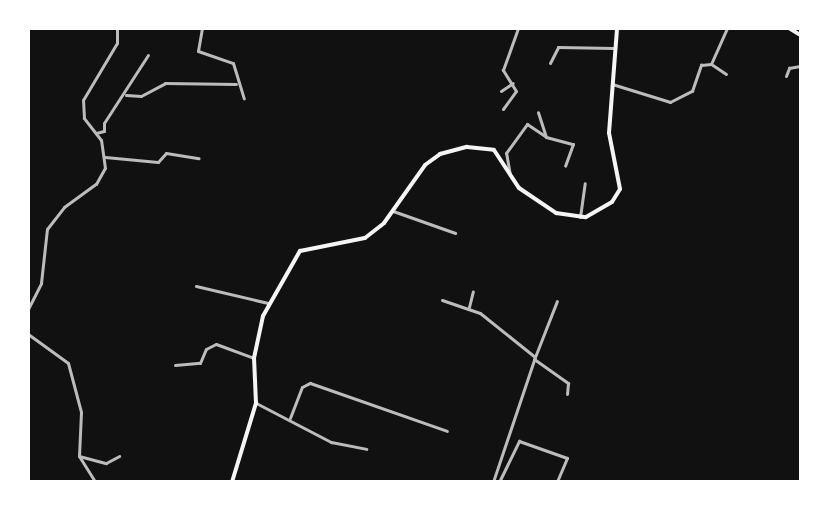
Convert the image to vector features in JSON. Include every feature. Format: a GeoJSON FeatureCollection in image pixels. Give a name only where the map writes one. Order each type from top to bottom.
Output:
{"type":"FeatureCollection","features":[{"type":"Feature","properties":{"kind":"main road"},"geometry":{"type":"LineString","coordinates":[[232,482],[256,403],[254,358],[268,303],[300,251],[365,238],[392,210],[418,172],[451,151],[489,148],[510,177],[547,208],[580,217],[605,209],[620,189],[609,133],[613,48],[617,28]]}},
{"type":"Feature","properties":{"kind":"main road"},"geometry":{"type":"LineString","coordinates":[[789,28],[801,34]]}},
{"type":"Feature","properties":{"kind":"street"},"geometry":{"type":"LineString","coordinates":[[28,309],[41,283],[45,233],[64,207],[100,179],[105,157],[96,133],[84,118],[83,100],[117,43],[117,28]]}},
{"type":"Feature","properties":{"kind":"street"},"geometry":{"type":"LineString","coordinates":[[202,28],[198,51],[232,63],[236,84],[244,98]]}},
{"type":"Feature","properties":{"kind":"street"},"geometry":{"type":"LineString","coordinates":[[503,108],[516,91],[503,67],[518,28]]}},
{"type":"Feature","properties":{"kind":"street"},"geometry":{"type":"LineString","coordinates":[[711,64],[727,28]]}},
{"type":"Feature","properties":{"kind":"street"},"geometry":{"type":"LineString","coordinates":[[550,63],[558,47],[613,48]]}},
{"type":"Feature","properties":{"kind":"street"},"geometry":{"type":"LineString","coordinates":[[96,133],[104,131],[104,123],[126,94],[148,55]]}},
{"type":"Feature","properties":{"kind":"street"},"geometry":{"type":"LineString","coordinates":[[612,84],[670,102],[692,91],[701,64],[711,64],[726,74]]}},
{"type":"Feature","properties":{"kind":"street"},"geometry":{"type":"LineString","coordinates":[[786,76],[789,68],[801,66]]}},
{"type":"Feature","properties":{"kind":"street"},"geometry":{"type":"LineString","coordinates":[[126,94],[141,96],[165,83],[236,84]]}},
{"type":"Feature","properties":{"kind":"street"},"geometry":{"type":"LineString","coordinates":[[501,91],[513,83]]}},
{"type":"Feature","properties":{"kind":"street"},"geometry":{"type":"LineString","coordinates":[[538,112],[546,137]]}},
{"type":"Feature","properties":{"kind":"street"},"geometry":{"type":"LineString","coordinates":[[510,177],[506,153],[527,124],[546,137],[573,144],[565,166]]}},
{"type":"Feature","properties":{"kind":"street"},"geometry":{"type":"LineString","coordinates":[[105,157],[158,162],[166,153],[199,158]]}},
{"type":"Feature","properties":{"kind":"street"},"geometry":{"type":"LineString","coordinates":[[580,217],[585,183]]}},
{"type":"Feature","properties":{"kind":"street"},"geometry":{"type":"LineString","coordinates":[[392,210],[455,233]]}},
{"type":"Feature","properties":{"kind":"street"},"geometry":{"type":"LineString","coordinates":[[196,286],[268,303]]}},
{"type":"Feature","properties":{"kind":"street"},"geometry":{"type":"LineString","coordinates":[[469,307],[473,291]]}},
{"type":"Feature","properties":{"kind":"street"},"geometry":{"type":"LineString","coordinates":[[442,300],[469,307],[568,383],[567,394]]}},
{"type":"Feature","properties":{"kind":"street"},"geometry":{"type":"LineString","coordinates":[[493,482],[534,358],[557,301]]}},
{"type":"Feature","properties":{"kind":"street"},"geometry":{"type":"LineString","coordinates":[[28,334],[68,363],[81,412],[79,456],[95,482]]}},
{"type":"Feature","properties":{"kind":"street"},"geometry":{"type":"LineString","coordinates":[[175,364],[200,363],[206,349],[216,344],[254,358]]}},
{"type":"Feature","properties":{"kind":"street"},"geometry":{"type":"LineString","coordinates":[[291,418],[302,387],[310,383],[447,431]]}},
{"type":"Feature","properties":{"kind":"street"},"geometry":{"type":"LineString","coordinates":[[256,403],[291,418],[331,442],[366,449]]}},
{"type":"Feature","properties":{"kind":"street"},"geometry":{"type":"LineString","coordinates":[[499,482],[519,441],[567,458],[557,482]]}},
{"type":"Feature","properties":{"kind":"street"},"geometry":{"type":"LineString","coordinates":[[79,456],[108,463],[119,456]]}}]}
